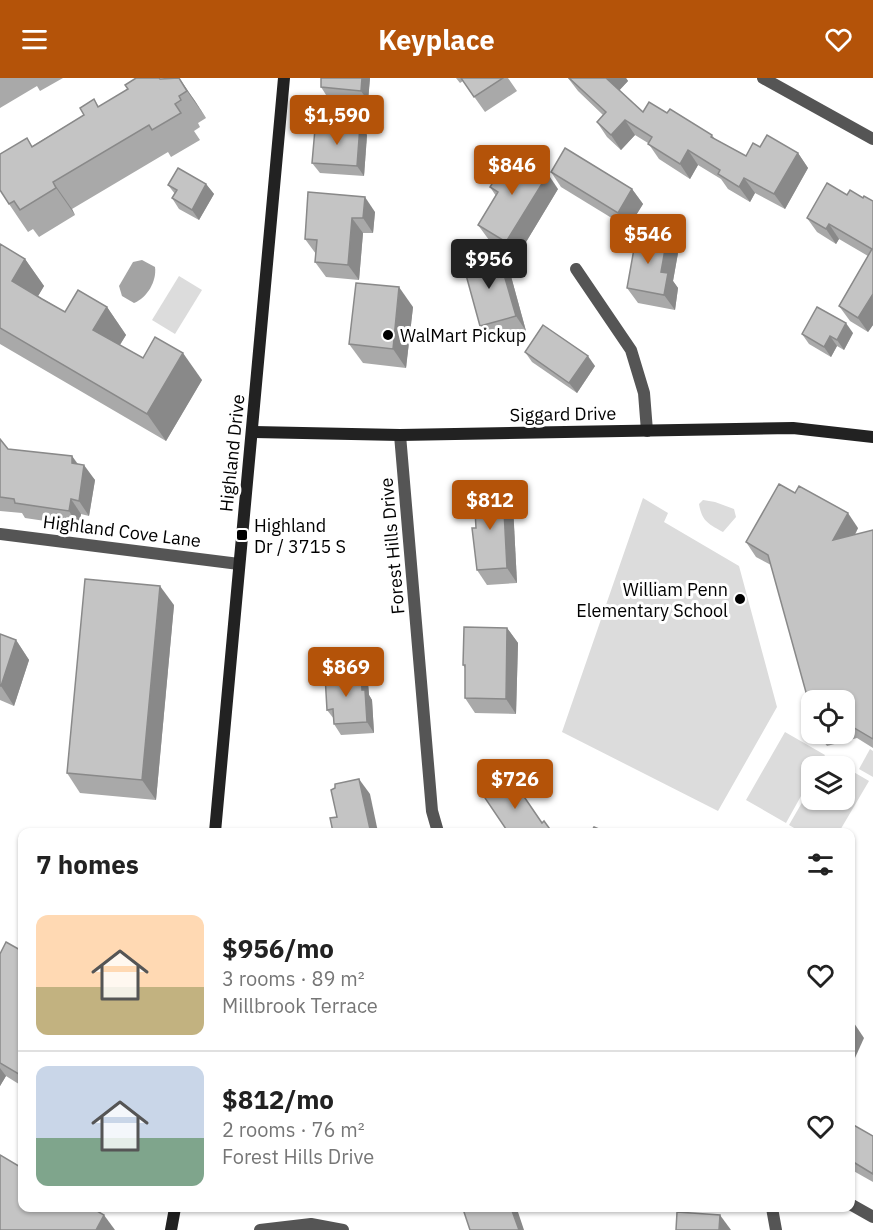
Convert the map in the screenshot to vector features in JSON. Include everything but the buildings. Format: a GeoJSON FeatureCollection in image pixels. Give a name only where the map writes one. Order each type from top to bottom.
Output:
{"type":"FeatureCollection","features":[{"type":"Feature","properties":{"kind":"main road","name":"Highland Drive"},"geometry":{"type":"LineString","coordinates":[[215,828],[284,78]]}},
{"type":"Feature","properties":{"kind":"main road","name":"Siggard Drive"},"geometry":{"type":"LineString","coordinates":[[252,432],[400,435],[793,428],[873,436]]}},
{"type":"Feature","properties":{"kind":"main road"},"geometry":{"type":"LineString","coordinates":[[171,1230],[174,1212]]}},
{"type":"Feature","properties":{"kind":"street"},"geometry":{"type":"LineString","coordinates":[[763,78],[873,139]]}},
{"type":"Feature","properties":{"kind":"street"},"geometry":{"type":"LineString","coordinates":[[576,269],[631,350],[644,393],[647,431]]}},
{"type":"Feature","properties":{"kind":"street","name":"Forest Hills Drive"},"geometry":{"type":"LineString","coordinates":[[400,435],[432,811],[437,828]]}},
{"type":"Feature","properties":{"kind":"street","name":"Highland Cove Lane"},"geometry":{"type":"LineString","coordinates":[[0,534],[239,564]]}},
{"type":"Feature","properties":{"kind":"street"},"geometry":{"type":"LineString","coordinates":[[855,1207],[873,1217]]}},
{"type":"Feature","properties":{"kind":"street"},"geometry":{"type":"LineString","coordinates":[[773,1212],[776,1230]]}},
{"type":"Feature","properties":{"kind":"street"},"geometry":{"type":"LineString","coordinates":[[260,1230],[311,1224],[343,1230]]}},
{"type":"Feature","properties":{"kind":"shaded area"},"geometry":{"type":"Polygon","coordinates":[[[142,260],[155,267],[154,278],[147,293],[134,303],[122,296],[119,286],[133,262],[142,260]]]}},
{"type":"Feature","properties":{"kind":"shaded area"},"geometry":{"type":"Polygon","coordinates":[[[179,276],[202,290],[175,334],[152,320],[179,276]]]}},
{"type":"Feature","properties":{"kind":"shaded area"},"geometry":{"type":"Polygon","coordinates":[[[643,498],[668,513],[664,522],[739,566],[777,707],[718,811],[562,732],[643,498]]]}},
{"type":"Feature","properties":{"kind":"shaded area"},"geometry":{"type":"Polygon","coordinates":[[[703,500],[734,509],[736,517],[723,532],[704,519],[699,504],[703,500]]]}},
{"type":"Feature","properties":{"kind":"shaded area"},"geometry":{"type":"Polygon","coordinates":[[[785,732],[801,741],[801,744],[806,744],[825,755],[801,756],[801,796],[786,823],[746,800],[785,732]]]}},
{"type":"Feature","properties":{"kind":"shaded area"},"geometry":{"type":"Polygon","coordinates":[[[870,749],[873,751],[873,777],[859,769],[870,749]]]}},
{"type":"Feature","properties":{"kind":"shaded area"},"geometry":{"type":"Polygon","coordinates":[[[855,773],[869,781],[855,805],[855,773]]]}},
{"type":"Feature","properties":{"kind":"shaded area"},"geometry":{"type":"Polygon","coordinates":[[[801,804],[801,810],[852,810],[841,828],[794,828],[789,825],[801,804]]]}},
{"type":"Feature","properties":{"kind":"place","name":"WalMart Pickup"},"geometry":{"type":"Point","coordinates":[388,335]}},
{"type":"Feature","properties":{"kind":"place","name":"Highland Dr / 3715 S"},"geometry":{"type":"Point","coordinates":[242,535]}},
{"type":"Feature","properties":{"kind":"place","name":"William Penn Elementary School"},"geometry":{"type":"Point","coordinates":[740,599]}}]}
